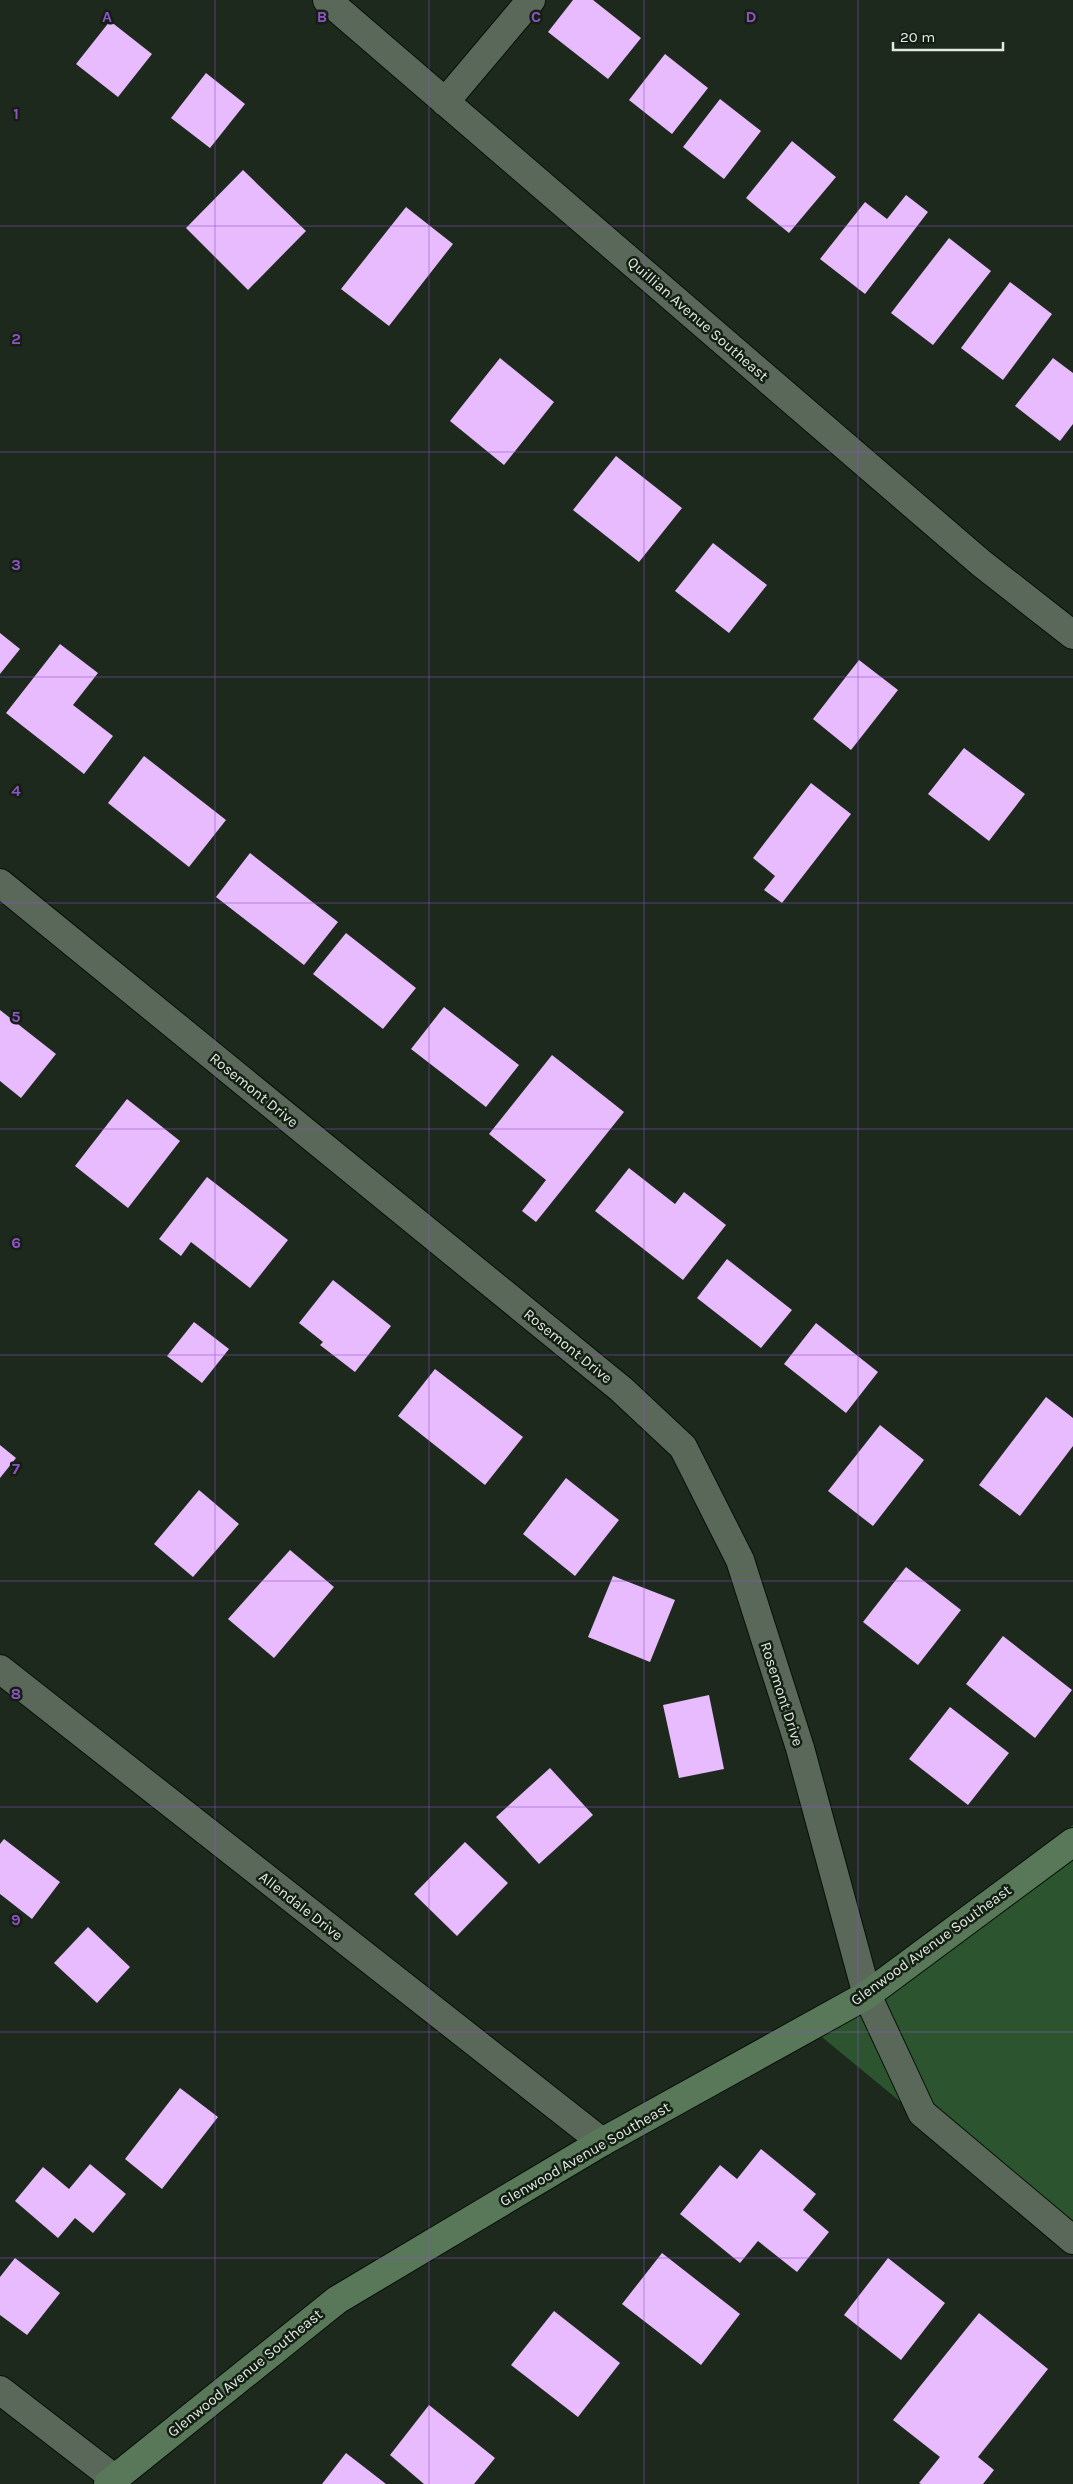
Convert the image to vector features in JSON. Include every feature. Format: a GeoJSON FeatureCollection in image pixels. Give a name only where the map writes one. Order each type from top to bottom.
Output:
{"type":"FeatureCollection","features":[{"type":"Feature","properties":{"kind":"main road","name":"Glenwood Avenue Southeast"},"geometry":{"type":"LineString","coordinates":[[111,2481],[337,2300],[602,2142],[867,1995],[1073,1842]]}},
{"type":"Feature","properties":{"kind":"street","name":"Quillian Avenue Southeast"},"geometry":{"type":"LineString","coordinates":[[327,0],[982,563],[1073,634]]}},
{"type":"Feature","properties":{"kind":"street"},"geometry":{"type":"LineString","coordinates":[[446,102],[531,0]]}},
{"type":"Feature","properties":{"kind":"street","name":"Rosemont Drive"},"geometry":{"type":"LineString","coordinates":[[0,883],[622,1389],[683,1448],[740,1560],[800,1748],[867,1995],[922,2114],[1073,2240]]}},
{"type":"Feature","properties":{"kind":"street","name":"Allendale Drive"},"geometry":{"type":"LineString","coordinates":[[0,1669],[602,2142]]}},
{"type":"Feature","properties":{"kind":"street"},"geometry":{"type":"LineString","coordinates":[[0,2390],[111,2481]]}},
{"type":"Feature","properties":{"kind":"green space"},"geometry":{"type":"Polygon","coordinates":[[[1073,1825],[1073,2244],[811,2028],[922,1948],[1073,1825]]]}},
{"type":"Feature","properties":{"kind":"building"},"geometry":{"type":"Polygon","coordinates":[[[573,0],[593,0],[641,38],[608,79],[548,32],[573,0]]]}},
{"type":"Feature","properties":{"kind":"building"},"geometry":{"type":"Polygon","coordinates":[[[110,21],[152,54],[118,97],[76,64],[110,21]]]}},
{"type":"Feature","properties":{"kind":"building"},"geometry":{"type":"Polygon","coordinates":[[[665,54],[708,88],[672,134],[629,100],[665,54]]]}},
{"type":"Feature","properties":{"kind":"building"},"geometry":{"type":"Polygon","coordinates":[[[206,73],[245,104],[210,148],[171,118],[206,73]]]}},
{"type":"Feature","properties":{"kind":"building"},"geometry":{"type":"Polygon","coordinates":[[[720,99],[761,131],[724,179],[683,147],[720,99]]]}},
{"type":"Feature","properties":{"kind":"building"},"geometry":{"type":"Polygon","coordinates":[[[792,141],[836,177],[789,233],[746,198],[792,141]]]}},
{"type":"Feature","properties":{"kind":"building"},"geometry":{"type":"Polygon","coordinates":[[[243,170],[306,231],[248,290],[186,228],[243,170]]]}},
{"type":"Feature","properties":{"kind":"building"},"geometry":{"type":"Polygon","coordinates":[[[906,195],[928,212],[865,294],[820,259],[865,202],[887,219],[906,195]]]}},
{"type":"Feature","properties":{"kind":"building"},"geometry":{"type":"Polygon","coordinates":[[[406,207],[453,244],[389,326],[341,289],[406,207]]]}},
{"type":"Feature","properties":{"kind":"building"},"geometry":{"type":"Polygon","coordinates":[[[949,238],[991,271],[933,345],[891,313],[949,238]]]}},
{"type":"Feature","properties":{"kind":"building"},"geometry":{"type":"Polygon","coordinates":[[[1010,282],[1052,314],[1003,380],[961,348],[1010,282]]]}},
{"type":"Feature","properties":{"kind":"building"},"geometry":{"type":"Polygon","coordinates":[[[500,358],[554,402],[504,465],[450,421],[500,358]]]}},
{"type":"Feature","properties":{"kind":"building"},"geometry":{"type":"Polygon","coordinates":[[[1053,358],[1073,373],[1073,424],[1060,441],[1015,406],[1053,358]]]}},
{"type":"Feature","properties":{"kind":"building"},"geometry":{"type":"Polygon","coordinates":[[[616,456],[682,508],[639,562],[573,510],[616,456]]]}},
{"type":"Feature","properties":{"kind":"building"},"geometry":{"type":"Polygon","coordinates":[[[713,543],[767,585],[729,633],[675,591],[713,543]]]}},
{"type":"Feature","properties":{"kind":"building"},"geometry":{"type":"Polygon","coordinates":[[[0,633],[20,649],[0,674],[0,633]]]}},
{"type":"Feature","properties":{"kind":"building"},"geometry":{"type":"Polygon","coordinates":[[[60,644],[98,673],[73,705],[113,736],[84,774],[6,713],[60,644]]]}},
{"type":"Feature","properties":{"kind":"building"},"geometry":{"type":"Polygon","coordinates":[[[859,660],[898,690],[851,750],[813,719],[859,660]]]}},
{"type":"Feature","properties":{"kind":"building"},"geometry":{"type":"Polygon","coordinates":[[[964,748],[1025,794],[989,841],[928,794],[964,748]]]}},
{"type":"Feature","properties":{"kind":"building"},"geometry":{"type":"Polygon","coordinates":[[[144,756],[226,820],[189,867],[108,803],[144,756]]]}},
{"type":"Feature","properties":{"kind":"building"},"geometry":{"type":"Polygon","coordinates":[[[811,783],[851,814],[782,903],[764,890],[775,876],[753,858],[811,783]]]}},
{"type":"Feature","properties":{"kind":"building"},"geometry":{"type":"Polygon","coordinates":[[[250,853],[338,922],[304,965],[216,897],[250,853]]]}},
{"type":"Feature","properties":{"kind":"building"},"geometry":{"type":"Polygon","coordinates":[[[346,933],[416,988],[383,1029],[313,974],[346,933]]]}},
{"type":"Feature","properties":{"kind":"building"},"geometry":{"type":"Polygon","coordinates":[[[444,1007],[519,1065],[486,1107],[411,1049],[444,1007]]]}},
{"type":"Feature","properties":{"kind":"building"},"geometry":{"type":"Polygon","coordinates":[[[0,1010],[56,1054],[21,1098],[0,1081],[0,1010]]]}},
{"type":"Feature","properties":{"kind":"building"},"geometry":{"type":"Polygon","coordinates":[[[552,1055],[624,1112],[536,1222],[522,1211],[546,1180],[489,1134],[552,1055]]]}},
{"type":"Feature","properties":{"kind":"building"},"geometry":{"type":"Polygon","coordinates":[[[127,1099],[180,1141],[128,1208],[75,1166],[127,1099]]]}},
{"type":"Feature","properties":{"kind":"building"},"geometry":{"type":"Polygon","coordinates":[[[629,1168],[675,1204],[684,1192],[726,1225],[683,1280],[595,1211],[629,1168]]]}},
{"type":"Feature","properties":{"kind":"building"},"geometry":{"type":"Polygon","coordinates":[[[207,1177],[288,1240],[250,1288],[191,1242],[181,1256],[159,1239],[207,1177]]]}},
{"type":"Feature","properties":{"kind":"building"},"geometry":{"type":"Polygon","coordinates":[[[727,1259],[792,1310],[761,1348],[697,1298],[727,1259]]]}},
{"type":"Feature","properties":{"kind":"building"},"geometry":{"type":"Polygon","coordinates":[[[333,1280],[391,1326],[355,1372],[320,1345],[323,1342],[299,1323],[333,1280]]]}},
{"type":"Feature","properties":{"kind":"building"},"geometry":{"type":"Polygon","coordinates":[[[194,1322],[229,1349],[202,1383],[167,1356],[194,1322]]]}},
{"type":"Feature","properties":{"kind":"building"},"geometry":{"type":"Polygon","coordinates":[[[816,1323],[878,1372],[846,1413],[784,1364],[816,1323]]]}},
{"type":"Feature","properties":{"kind":"building"},"geometry":{"type":"Polygon","coordinates":[[[435,1369],[523,1437],[485,1485],[398,1416],[435,1369]]]}},
{"type":"Feature","properties":{"kind":"building"},"geometry":{"type":"Polygon","coordinates":[[[1046,1397],[1073,1418],[1073,1446],[1020,1516],[979,1485],[1046,1397]]]}},
{"type":"Feature","properties":{"kind":"building"},"geometry":{"type":"Polygon","coordinates":[[[880,1425],[924,1460],[873,1526],[828,1491],[880,1425]]]}},
{"type":"Feature","properties":{"kind":"building"},"geometry":{"type":"Polygon","coordinates":[[[0,1445],[16,1458],[0,1478],[0,1445]]]}},
{"type":"Feature","properties":{"kind":"building"},"geometry":{"type":"Polygon","coordinates":[[[566,1478],[619,1520],[575,1576],[523,1534],[566,1478]]]}},
{"type":"Feature","properties":{"kind":"building"},"geometry":{"type":"Polygon","coordinates":[[[199,1490],[239,1524],[193,1577],[154,1544],[199,1490]]]}},
{"type":"Feature","properties":{"kind":"building"},"geometry":{"type":"Polygon","coordinates":[[[290,1550],[334,1587],[274,1658],[228,1619],[290,1550]]]}},
{"type":"Feature","properties":{"kind":"building"},"geometry":{"type":"Polygon","coordinates":[[[906,1567],[961,1610],[918,1665],[863,1622],[906,1567]]]}},
{"type":"Feature","properties":{"kind":"building"},"geometry":{"type":"Polygon","coordinates":[[[613,1576],[675,1600],[650,1662],[588,1637],[613,1576]]]}},
{"type":"Feature","properties":{"kind":"building"},"geometry":{"type":"Polygon","coordinates":[[[1003,1636],[1072,1690],[1035,1738],[966,1684],[1003,1636]]]}},
{"type":"Feature","properties":{"kind":"building"},"geometry":{"type":"Polygon","coordinates":[[[709,1695],[724,1769],[679,1778],[663,1705],[709,1695]]]}},
{"type":"Feature","properties":{"kind":"building"},"geometry":{"type":"Polygon","coordinates":[[[950,1707],[1009,1753],[968,1805],[909,1759],[950,1707]]]}},
{"type":"Feature","properties":{"kind":"building"},"geometry":{"type":"Polygon","coordinates":[[[550,1768],[593,1815],[539,1864],[496,1817],[550,1768]]]}},
{"type":"Feature","properties":{"kind":"building"},"geometry":{"type":"Polygon","coordinates":[[[4,1839],[60,1882],[32,1919],[0,1894],[0,1844],[4,1839]]]}},
{"type":"Feature","properties":{"kind":"building"},"geometry":{"type":"Polygon","coordinates":[[[465,1842],[508,1883],[457,1936],[414,1894],[465,1842]]]}},
{"type":"Feature","properties":{"kind":"building"},"geometry":{"type":"Polygon","coordinates":[[[88,1927],[130,1967],[97,2003],[54,1963],[88,1927]]]}},
{"type":"Feature","properties":{"kind":"building"},"geometry":{"type":"Polygon","coordinates":[[[180,2088],[218,2117],[162,2189],[125,2159],[180,2088]]]}},
{"type":"Feature","properties":{"kind":"building"},"geometry":{"type":"Polygon","coordinates":[[[761,2149],[816,2194],[803,2210],[829,2232],[797,2272],[758,2241],[740,2263],[680,2214],[720,2165],[737,2179],[761,2149]]]}},
{"type":"Feature","properties":{"kind":"building"},"geometry":{"type":"Polygon","coordinates":[[[90,2164],[126,2194],[93,2233],[75,2218],[58,2238],[15,2201],[43,2167],[69,2189],[90,2164]]]}},
{"type":"Feature","properties":{"kind":"building"},"geometry":{"type":"Polygon","coordinates":[[[662,2253],[740,2314],[701,2365],[622,2304],[662,2253]]]}},
{"type":"Feature","properties":{"kind":"building"},"geometry":{"type":"Polygon","coordinates":[[[15,2258],[60,2293],[27,2335],[0,2315],[0,2277],[15,2258]]]}},
{"type":"Feature","properties":{"kind":"building"},"geometry":{"type":"Polygon","coordinates":[[[888,2258],[945,2303],[901,2360],[844,2315],[888,2258]]]}},
{"type":"Feature","properties":{"kind":"building"},"geometry":{"type":"Polygon","coordinates":[[[554,2311],[620,2363],[578,2417],[511,2365],[554,2311]]]}},
{"type":"Feature","properties":{"kind":"building"},"geometry":{"type":"Polygon","coordinates":[[[979,2313],[1048,2369],[978,2457],[994,2470],[983,2484],[921,2484],[919,2483],[940,2457],[893,2420],[979,2313]]]}},
{"type":"Feature","properties":{"kind":"building"},"geometry":{"type":"Polygon","coordinates":[[[429,2405],[495,2458],[474,2484],[424,2484],[390,2455],[429,2405]]]}},
{"type":"Feature","properties":{"kind":"building"},"geometry":{"type":"Polygon","coordinates":[[[346,2453],[386,2484],[322,2484],[346,2453]]]}}]}
